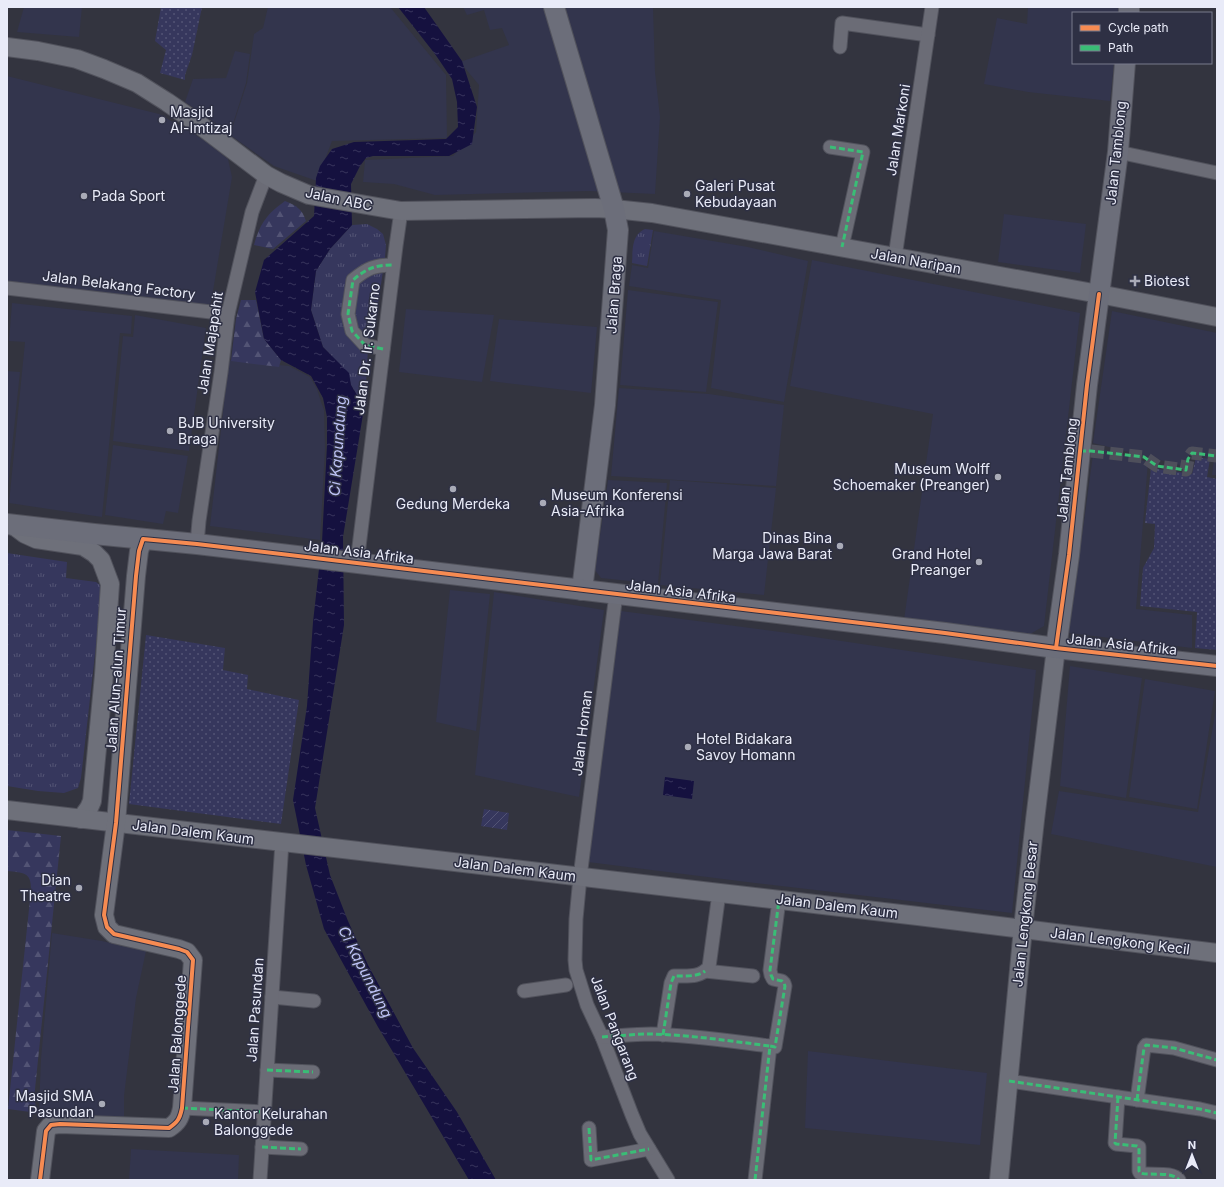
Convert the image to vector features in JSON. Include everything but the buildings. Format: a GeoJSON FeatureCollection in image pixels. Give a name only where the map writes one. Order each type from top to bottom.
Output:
{"type":"FeatureCollection","features":[{"type":"Feature","properties":{"kind":"main road","name":"Jalan Braga"},"geometry":{"type":"LineString","coordinates":[[554,7],[614,209],[618,234],[605,405],[582,590]]}},
{"type":"Feature","properties":{"kind":"main road","name":"Jalan Tamblong"},"geometry":{"type":"LineString","coordinates":[[1056,648],[1085,451],[1099,294],[1118,152],[1125,64]]}},
{"type":"Feature","properties":{"kind":"main road","name":"Jalan Asia Afrika"},"geometry":{"type":"LineString","coordinates":[[10,524],[197,544],[960,635],[1056,648],[1217,666]]}},
{"type":"Feature","properties":{"kind":"street","name":"Jalan Markoni"},"geometry":{"type":"LineString","coordinates":[[895,257],[932,7]]}},
{"type":"Feature","properties":{"kind":"street"},"geometry":{"type":"LineString","coordinates":[[840,47],[842,23],[928,35]]}},
{"type":"Feature","properties":{"kind":"street","name":"Jalan ABC"},"geometry":{"type":"LineString","coordinates":[[7,47],[38,51],[77,60],[104,69],[137,83],[200,125],[266,175],[309,195],[401,211],[614,209]]}},
{"type":"Feature","properties":{"kind":"street"},"geometry":{"type":"LineString","coordinates":[[830,147],[862,152],[842,247]]}},
{"type":"Feature","properties":{"kind":"street"},"geometry":{"type":"LineString","coordinates":[[1118,152],[1217,173]]}},
{"type":"Feature","properties":{"kind":"street","name":"Jalan Majapahit"},"geometry":{"type":"LineString","coordinates":[[197,544],[228,314],[252,212],[266,175]]}},
{"type":"Feature","properties":{"kind":"street","name":"Jalan Naripan"},"geometry":{"type":"LineString","coordinates":[[614,209],[660,215],[842,247],[1217,317]]}},
{"type":"Feature","properties":{"kind":"street","name":"Jalan Dr. Ir. Sukarno"},"geometry":{"type":"LineString","coordinates":[[357,563],[393,265],[401,211]]}},
{"type":"Feature","properties":{"kind":"street"},"geometry":{"type":"LineString","coordinates":[[383,349],[365,345],[352,330],[348,314],[353,280],[365,270],[380,265],[393,265]]}},
{"type":"Feature","properties":{"kind":"street","name":"Jalan Belakang Factory"},"geometry":{"type":"LineString","coordinates":[[7,288],[228,314]]}},
{"type":"Feature","properties":{"kind":"street","name":"Jalan Asia Afrika"},"geometry":{"type":"LineString","coordinates":[[10,524],[36,539],[83,546]]}},
{"type":"Feature","properties":{"kind":"street","name":"Jalan Alun-alun Timur"},"geometry":{"type":"LineString","coordinates":[[116,823],[136,576],[142,539]]}},
{"type":"Feature","properties":{"kind":"street","name":"Jalan Alun-alun Timur"},"geometry":{"type":"LineString","coordinates":[[81,819],[92,801],[110,595],[110,584],[101,560],[94,553],[83,546]]}},
{"type":"Feature","properties":{"kind":"street","name":"Jalan Homan"},"geometry":{"type":"LineString","coordinates":[[580,877],[616,594]]}},
{"type":"Feature","properties":{"kind":"street","name":"Jalan Lengkong Besar"},"geometry":{"type":"LineString","coordinates":[[999,1180],[1023,928],[1056,648]]}},
{"type":"Feature","properties":{"kind":"street","name":"Jalan Dalem Kaum"},"geometry":{"type":"LineString","coordinates":[[7,810],[1023,928]]}},
{"type":"Feature","properties":{"kind":"street","name":"Jalan Balonggede"},"geometry":{"type":"LineString","coordinates":[[40,1180],[46,1131],[51,1125],[60,1124],[169,1128],[177,1123],[182,1108],[193,960],[187,952],[114,934],[107,927],[104,915],[116,823]]}},
{"type":"Feature","properties":{"kind":"street","name":"Jalan Pasundan"},"geometry":{"type":"LineString","coordinates":[[260,1180],[272,997],[289,843]]}},
{"type":"Feature","properties":{"kind":"street","name":"Jalan Pangarang"},"geometry":{"type":"LineString","coordinates":[[580,877],[576,919],[576,970],[587,1005],[602,1037],[640,1134],[668,1180]]}},
{"type":"Feature","properties":{"kind":"street"},"geometry":{"type":"LineString","coordinates":[[663,1035],[674,976],[703,973],[709,967],[719,893]]}},
{"type":"Feature","properties":{"kind":"street"},"geometry":{"type":"LineString","coordinates":[[602,1037],[648,1034],[710,1039],[775,1047],[785,986],[782,981],[773,979],[770,970],[779,900]]}},
{"type":"Feature","properties":{"kind":"street","name":"Jalan Lengkong Kecil"},"geometry":{"type":"LineString","coordinates":[[1023,928],[1217,953]]}},
{"type":"Feature","properties":{"kind":"street"},"geometry":{"type":"LineString","coordinates":[[705,971],[753,976]]}},
{"type":"Feature","properties":{"kind":"street"},"geometry":{"type":"LineString","coordinates":[[524,991],[566,985]]}},
{"type":"Feature","properties":{"kind":"street"},"geometry":{"type":"LineString","coordinates":[[272,997],[314,1001]]}},
{"type":"Feature","properties":{"kind":"street"},"geometry":{"type":"LineString","coordinates":[[1137,1100],[1144,1048],[1146,1044],[1174,1048],[1217,1060]]}},
{"type":"Feature","properties":{"kind":"street"},"geometry":{"type":"LineString","coordinates":[[756,1180],[770,1046]]}},
{"type":"Feature","properties":{"kind":"street"},"geometry":{"type":"LineString","coordinates":[[267,1070],[312,1072]]}},
{"type":"Feature","properties":{"kind":"street"},"geometry":{"type":"LineString","coordinates":[[1009,1081],[1217,1113]]}},
{"type":"Feature","properties":{"kind":"street"},"geometry":{"type":"LineString","coordinates":[[1118,1097],[1114,1143],[1139,1147],[1140,1173],[1174,1176],[1179,1180]]}},
{"type":"Feature","properties":{"kind":"street"},"geometry":{"type":"LineString","coordinates":[[182,1108],[265,1112]]}},
{"type":"Feature","properties":{"kind":"street"},"geometry":{"type":"LineString","coordinates":[[589,1128],[591,1160],[649,1149]]}},
{"type":"Feature","properties":{"kind":"street"},"geometry":{"type":"LineString","coordinates":[[262,1147],[301,1149]]}},
{"type":"Feature","properties":{"kind":"shaded area"},"geometry":{"type":"Polygon","coordinates":[[[24,7],[82,7],[79,37],[17,32],[24,7]]]}},
{"type":"Feature","properties":{"kind":"shaded area"},"geometry":{"type":"Polygon","coordinates":[[[268,7],[390,7],[446,75],[447,138],[332,141],[317,181],[274,166],[230,135],[247,83],[254,34],[263,28],[268,7]]]}},
{"type":"Feature","properties":{"kind":"shaded area"},"geometry":{"type":"Polygon","coordinates":[[[463,7],[653,7],[655,72],[660,117],[655,194],[589,191],[435,195],[394,184],[363,182],[365,160],[453,156],[476,132],[479,85],[460,62],[509,45],[502,28],[490,30],[484,10],[467,15],[463,7]]]}},
{"type":"Feature","properties":{"kind":"shaded area"},"geometry":{"type":"Polygon","coordinates":[[[1028,7],[1120,7],[1119,12],[1072,12],[1072,64],[1114,64],[1110,101],[1028,92],[984,84],[997,18],[1027,24],[1028,7]]]}},
{"type":"Feature","properties":{"kind":"shaded area"},"geometry":{"type":"Polygon","coordinates":[[[235,51],[250,54],[246,83],[230,133],[185,102],[193,79],[226,78],[235,51]]]}},
{"type":"Feature","properties":{"kind":"shaded area"},"geometry":{"type":"Polygon","coordinates":[[[7,76],[159,114],[204,140],[228,159],[232,177],[210,309],[7,284],[7,76]]]}},
{"type":"Feature","properties":{"kind":"shaded area"},"geometry":{"type":"Polygon","coordinates":[[[1004,214],[1086,224],[1080,273],[998,262],[1004,214]]]}},
{"type":"Feature","properties":{"kind":"shaded area"},"geometry":{"type":"Polygon","coordinates":[[[654,231],[748,247],[808,261],[784,402],[711,388],[721,300],[629,286],[632,265],[648,268],[654,231]]]}},
{"type":"Feature","properties":{"kind":"shaded area"},"geometry":{"type":"Polygon","coordinates":[[[812,260],[1080,313],[1044,626],[1030,634],[904,620],[933,414],[790,386],[812,260]]]}},
{"type":"Feature","properties":{"kind":"shaded area"},"geometry":{"type":"Polygon","coordinates":[[[628,290],[718,302],[706,392],[620,385],[628,290]]]}},
{"type":"Feature","properties":{"kind":"shaded area"},"geometry":{"type":"Polygon","coordinates":[[[12,303],[132,316],[131,334],[120,333],[102,517],[9,503],[25,342],[9,341],[12,303]]]}},
{"type":"Feature","properties":{"kind":"shaded area"},"geometry":{"type":"Polygon","coordinates":[[[406,309],[494,315],[482,382],[399,372],[406,309]]]}},
{"type":"Feature","properties":{"kind":"shaded area"},"geometry":{"type":"Polygon","coordinates":[[[1112,311],[1217,333],[1217,475],[1212,475],[1214,459],[1189,455],[1184,466],[1093,443],[1112,311]]]}},
{"type":"Feature","properties":{"kind":"shaded area"},"geometry":{"type":"Polygon","coordinates":[[[135,315],[206,328],[189,451],[113,441],[123,336],[133,337],[135,315]]]}},
{"type":"Feature","properties":{"kind":"shaded area"},"geometry":{"type":"Polygon","coordinates":[[[499,319],[597,327],[591,393],[490,381],[499,319]]]}},
{"type":"Feature","properties":{"kind":"shaded area"},"geometry":{"type":"Polygon","coordinates":[[[229,360],[289,366],[310,377],[317,389],[324,410],[325,449],[320,540],[210,526],[229,360]]]}},
{"type":"Feature","properties":{"kind":"shaded area"},"geometry":{"type":"Polygon","coordinates":[[[7,371],[20,372],[7,496],[7,371]]]}},
{"type":"Feature","properties":{"kind":"shaded area"},"geometry":{"type":"Polygon","coordinates":[[[619,388],[709,394],[784,405],[776,486],[611,476],[619,388]]]}},
{"type":"Feature","properties":{"kind":"shaded area"},"geometry":{"type":"Polygon","coordinates":[[[113,445],[188,456],[178,513],[166,511],[163,524],[105,515],[113,445]]]}},
{"type":"Feature","properties":{"kind":"shaded area"},"geometry":{"type":"Polygon","coordinates":[[[1094,447],[1148,462],[1136,609],[1192,615],[1192,648],[1069,633],[1094,447]]]}},
{"type":"Feature","properties":{"kind":"shaded area"},"geometry":{"type":"Polygon","coordinates":[[[608,480],[667,483],[658,584],[601,578],[595,570],[608,480]]]}},
{"type":"Feature","properties":{"kind":"shaded area"},"geometry":{"type":"Polygon","coordinates":[[[670,480],[776,488],[764,595],[660,585],[670,480]]]}},
{"type":"Feature","properties":{"kind":"shaded area"},"geometry":{"type":"Polygon","coordinates":[[[450,590],[490,594],[476,731],[436,722],[450,590]]]}},
{"type":"Feature","properties":{"kind":"shaded area"},"geometry":{"type":"Polygon","coordinates":[[[494,592],[604,610],[579,797],[475,775],[494,592]]]}},
{"type":"Feature","properties":{"kind":"shaded area"},"geometry":{"type":"Polygon","coordinates":[[[621,611],[788,633],[1036,670],[1012,913],[588,862],[621,611]]]}},
{"type":"Feature","properties":{"kind":"shaded area"},"geometry":{"type":"Polygon","coordinates":[[[1070,666],[1142,678],[1126,798],[1060,786],[1070,666]]]}},
{"type":"Feature","properties":{"kind":"shaded area"},"geometry":{"type":"Polygon","coordinates":[[[1145,679],[1215,691],[1197,809],[1129,797],[1145,679]]]}},
{"type":"Feature","properties":{"kind":"shaded area"},"geometry":{"type":"Polygon","coordinates":[[[1217,703],[1217,867],[1051,834],[1059,791],[1198,812],[1217,703]]]}},
{"type":"Feature","properties":{"kind":"shaded area"},"geometry":{"type":"Polygon","coordinates":[[[52,933],[102,941],[146,951],[136,998],[124,1096],[124,1119],[48,1117],[39,1109],[41,1059],[52,933]]]}},
{"type":"Feature","properties":{"kind":"shaded area"},"geometry":{"type":"Polygon","coordinates":[[[808,1051],[987,1073],[980,1145],[805,1128],[808,1051]]]}},
{"type":"Feature","properties":{"kind":"shaded area"},"geometry":{"type":"Polygon","coordinates":[[[131,1149],[239,1155],[238,1180],[129,1180],[131,1149]]]}},
{"type":"Feature","properties":{"kind":"green space"},"geometry":{"type":"Polygon","coordinates":[[[161,7],[202,7],[185,80],[160,73],[166,50],[155,41],[161,7]]]}},
{"type":"Feature","properties":{"kind":"green space"},"geometry":{"type":"Polygon","coordinates":[[[285,201],[298,208],[306,221],[273,249],[254,245],[265,220],[273,210],[285,201]]]}},
{"type":"Feature","properties":{"kind":"green space"},"geometry":{"type":"Polygon","coordinates":[[[367,224],[383,234],[386,245],[379,298],[368,349],[365,402],[357,395],[351,385],[348,373],[323,347],[311,310],[316,271],[330,249],[352,225],[367,224]]]}},
{"type":"Feature","properties":{"kind":"green space"},"geometry":{"type":"Polygon","coordinates":[[[645,229],[653,230],[647,266],[632,263],[635,239],[640,232],[645,229]]]}},
{"type":"Feature","properties":{"kind":"green space"},"geometry":{"type":"Polygon","coordinates":[[[241,300],[256,300],[264,339],[281,360],[279,367],[231,361],[236,319],[241,300]]]}},
{"type":"Feature","properties":{"kind":"green space"},"geometry":{"type":"Polygon","coordinates":[[[1196,457],[1210,459],[1207,477],[1217,479],[1217,650],[1195,648],[1197,612],[1140,606],[1143,568],[1154,548],[1155,524],[1145,523],[1151,468],[1192,474],[1196,457]]]}},
{"type":"Feature","properties":{"kind":"green space"},"geometry":{"type":"Polygon","coordinates":[[[7,553],[67,562],[66,578],[96,582],[100,585],[102,592],[81,778],[78,788],[64,793],[7,786],[7,553]]]}},
{"type":"Feature","properties":{"kind":"green space"},"geometry":{"type":"Polygon","coordinates":[[[146,635],[225,648],[223,670],[248,675],[247,689],[299,700],[281,824],[129,804],[146,635]]]}},
{"type":"Feature","properties":{"kind":"green space"},"geometry":{"type":"Polygon","coordinates":[[[484,809],[509,813],[507,830],[481,826],[484,809]]]}},
{"type":"Feature","properties":{"kind":"green space"},"geometry":{"type":"Polygon","coordinates":[[[7,830],[61,836],[34,1099],[38,1113],[8,1109],[31,884],[30,879],[25,874],[7,871],[7,830]]]}},
{"type":"Feature","properties":{"kind":"water","name":"Ci Kapundung"},"geometry":{"type":"Polygon","coordinates":[[[398,7],[424,7],[462,61],[477,107],[472,144],[449,156],[373,156],[366,158],[351,184],[352,225],[330,249],[316,271],[311,310],[323,347],[349,373],[351,385],[357,395],[365,402],[343,537],[344,625],[315,808],[330,875],[348,921],[368,965],[413,1048],[457,1112],[496,1180],[469,1180],[378,1027],[324,929],[306,865],[293,800],[307,706],[313,622],[322,542],[327,417],[323,398],[311,376],[281,360],[264,339],[255,292],[264,260],[314,216],[316,178],[320,166],[332,149],[354,142],[446,139],[458,127],[457,102],[452,79],[435,54],[398,7]]]}},
{"type":"Feature","properties":{"kind":"water"},"geometry":{"type":"Polygon","coordinates":[[[665,777],[694,781],[692,799],[663,795],[665,777]]]}},
{"type":"Feature","properties":{"kind":"tunnel"},"geometry":{"type":"LineString","coordinates":[[1091,451],[1144,457],[1157,466],[1186,470],[1188,459],[1192,453],[1217,456]]}},
{"type":"Feature","properties":{"kind":"marked path"},"geometry":{"type":"LineString","coordinates":[[830,147],[863,152],[842,247]]}},
{"type":"Feature","properties":{"kind":"marked path"},"geometry":{"type":"LineString","coordinates":[[383,349],[365,345],[352,331],[348,314],[353,280],[372,268],[393,265]]}},
{"type":"Feature","properties":{"kind":"marked path"},"geometry":{"type":"LineString","coordinates":[[1080,451],[1144,457],[1157,466],[1186,470],[1188,459],[1192,453],[1217,456]]}},
{"type":"Feature","properties":{"kind":"marked path"},"geometry":{"type":"LineString","coordinates":[[755,1180],[770,1046],[775,1047],[785,986],[782,981],[773,979],[770,970],[779,900]]}},
{"type":"Feature","properties":{"kind":"marked path"},"geometry":{"type":"LineString","coordinates":[[663,1035],[671,983],[674,976],[695,975],[705,971]]}},
{"type":"Feature","properties":{"kind":"marked path"},"geometry":{"type":"LineString","coordinates":[[602,1037],[645,1034],[666,1035],[710,1038],[770,1046]]}},
{"type":"Feature","properties":{"kind":"marked path"},"geometry":{"type":"LineString","coordinates":[[1137,1100],[1144,1048],[1146,1045],[1174,1048],[1217,1060]]}},
{"type":"Feature","properties":{"kind":"marked path"},"geometry":{"type":"LineString","coordinates":[[267,1070],[313,1072]]}},
{"type":"Feature","properties":{"kind":"marked path"},"geometry":{"type":"LineString","coordinates":[[1009,1081],[1200,1109],[1217,1113]]}},
{"type":"Feature","properties":{"kind":"marked path"},"geometry":{"type":"LineString","coordinates":[[1118,1097],[1115,1143],[1139,1147],[1140,1173],[1172,1176],[1179,1180]]}},
{"type":"Feature","properties":{"kind":"marked path"},"geometry":{"type":"LineString","coordinates":[[182,1108],[265,1112]]}},
{"type":"Feature","properties":{"kind":"marked path"},"geometry":{"type":"LineString","coordinates":[[589,1128],[591,1160],[649,1149]]}},
{"type":"Feature","properties":{"kind":"marked path"},"geometry":{"type":"LineString","coordinates":[[262,1147],[301,1149]]}},
{"type":"Feature","properties":{"kind":"cycle path"},"geometry":{"type":"LineString","coordinates":[[1056,648],[1069,555],[1087,385],[1099,294]]}},
{"type":"Feature","properties":{"kind":"cycle path"},"geometry":{"type":"LineString","coordinates":[[40,1180],[46,1131],[51,1125],[60,1124],[169,1128],[178,1120],[182,1108],[193,960],[187,952],[179,949],[114,934],[107,927],[104,915],[116,823],[136,576],[139,551],[143,539],[197,544],[945,633],[1056,648],[1217,666]]}},
{"type":"Feature","properties":{"kind":"place","name":"Masjid Al-Imtizaj"},"geometry":{"type":"Point","coordinates":[162,120]}},
{"type":"Feature","properties":{"kind":"place","name":"Galeri Pusat Kebudayaan"},"geometry":{"type":"Point","coordinates":[687,194]}},
{"type":"Feature","properties":{"kind":"place","name":"Pada Sport"},"geometry":{"type":"Point","coordinates":[84,196]}},
{"type":"Feature","properties":{"kind":"place","name":"Biotest"},"geometry":{"type":"Point","coordinates":[1135,281]}},
{"type":"Feature","properties":{"kind":"place","name":"BJB University Braga"},"geometry":{"type":"Point","coordinates":[170,431]}},
{"type":"Feature","properties":{"kind":"place","name":"Museum Wolff Schoemaker (Preanger)"},"geometry":{"type":"Point","coordinates":[998,477]}},
{"type":"Feature","properties":{"kind":"place","name":"Gedung Merdeka"},"geometry":{"type":"Point","coordinates":[453,489]}},
{"type":"Feature","properties":{"kind":"place","name":"Museum Konferensi Asia-Afrika"},"geometry":{"type":"Point","coordinates":[543,503]}},
{"type":"Feature","properties":{"kind":"place","name":"Dinas Bina Marga Jawa Barat"},"geometry":{"type":"Point","coordinates":[840,546]}},
{"type":"Feature","properties":{"kind":"place","name":"Grand Hotel Preanger"},"geometry":{"type":"Point","coordinates":[979,562]}},
{"type":"Feature","properties":{"kind":"place","name":"Hotel Bidakara Savoy Homann"},"geometry":{"type":"Point","coordinates":[688,747]}},
{"type":"Feature","properties":{"kind":"place","name":"Dian Theatre"},"geometry":{"type":"Point","coordinates":[79,888]}},
{"type":"Feature","properties":{"kind":"place","name":"Masjid SMA Pasundan"},"geometry":{"type":"Point","coordinates":[102,1104]}},
{"type":"Feature","properties":{"kind":"place","name":"Kantor Kelurahan Balonggede"},"geometry":{"type":"Point","coordinates":[206,1122]}}]}
